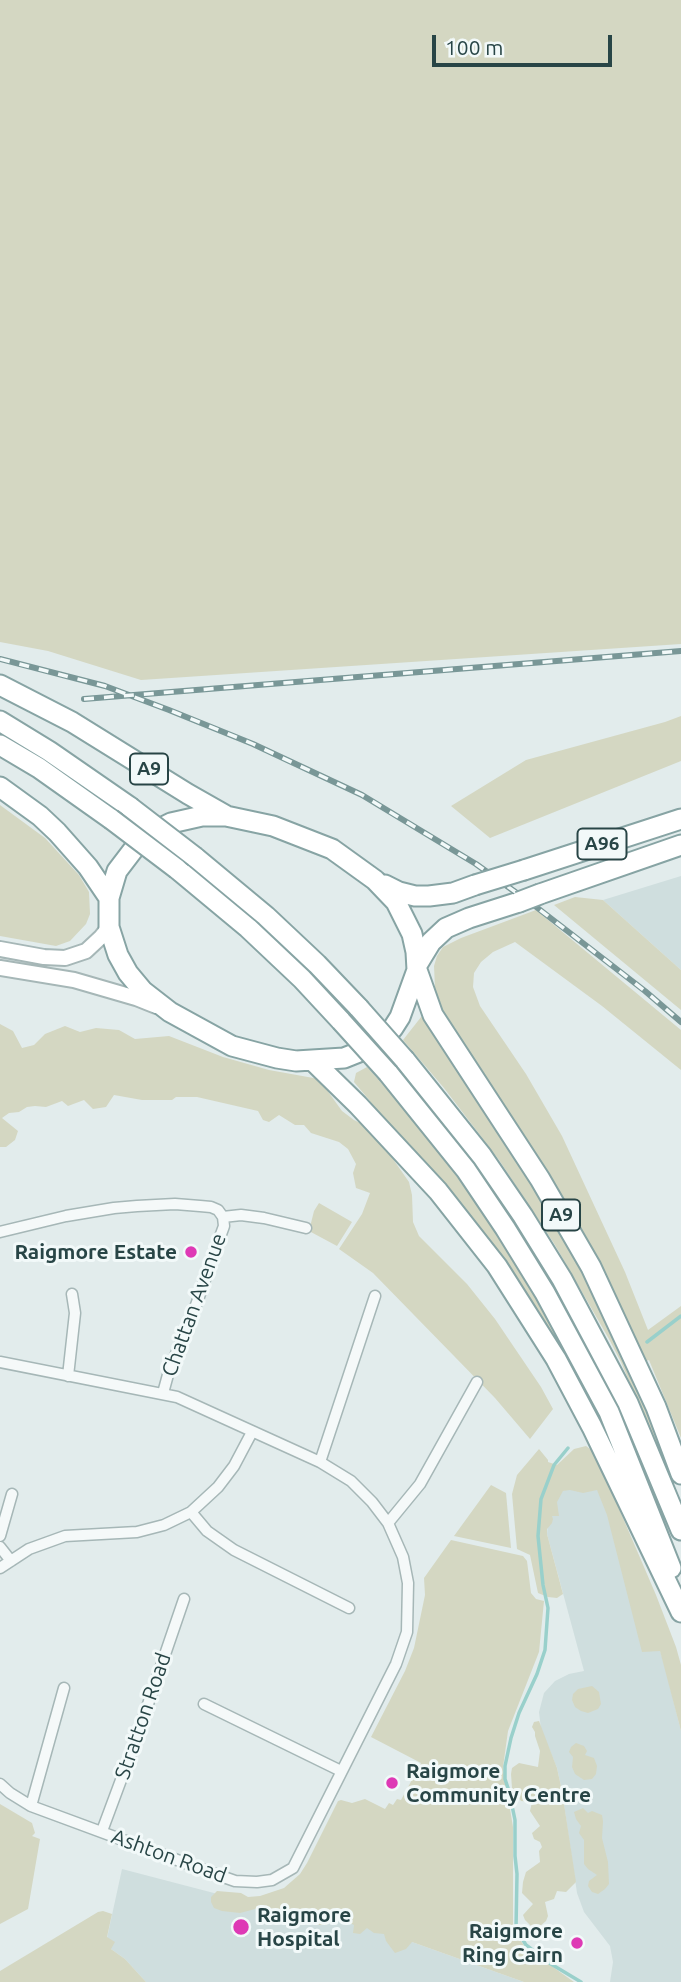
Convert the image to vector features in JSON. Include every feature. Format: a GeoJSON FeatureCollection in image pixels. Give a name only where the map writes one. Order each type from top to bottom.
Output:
{"type":"FeatureCollection","features":[{"type":"Feature","properties":{"kind":"highway","name":"A9"},"geometry":{"type":"LineString","coordinates":[[0,685],[72,722],[226,816]]}},
{"type":"Feature","properties":{"kind":"highway","name":"A9"},"geometry":{"type":"LineString","coordinates":[[0,721],[130,807],[266,916],[317,964],[405,1060],[482,1156],[562,1279],[628,1403],[681,1530]]}},
{"type":"Feature","properties":{"kind":"highway","name":"A9"},"geometry":{"type":"LineString","coordinates":[[0,746],[39,768],[111,819],[248,928],[302,979],[388,1073],[466,1170],[545,1293],[609,1412],[667,1556],[681,1599]]}},
{"type":"Feature","properties":{"kind":"highway"},"geometry":{"type":"LineString","coordinates":[[0,787],[40,816],[65,839],[109,898]]}},
{"type":"Feature","properties":{"kind":"highway","name":"A96"},"geometry":{"type":"LineString","coordinates":[[681,819],[442,895],[415,896],[399,892],[375,880],[332,849],[272,826],[226,816],[202,816],[171,823],[151,833],[133,850],[117,871],[109,898],[108,927],[128,973],[143,991],[170,1012],[232,1046],[276,1058],[344,1058],[369,1048],[393,1028],[407,1002],[417,967],[430,942],[446,928],[468,918],[681,845]]}},
{"type":"Feature","properties":{"kind":"highway","name":"A96"},"geometry":{"type":"LineString","coordinates":[[375,880],[396,902],[406,919],[414,943],[417,967]]}},
{"type":"Feature","properties":{"kind":"highway","name":"A9"},"geometry":{"type":"LineString","coordinates":[[417,967],[433,1015],[540,1179],[591,1267],[656,1407],[681,1474]]}},
{"type":"Feature","properties":{"kind":"highway"},"geometry":{"type":"LineString","coordinates":[[312,1060],[438,1191],[496,1266],[555,1359],[592,1427],[681,1612]]}},
{"type":"Feature","properties":{"kind":"main road"},"geometry":{"type":"LineString","coordinates":[[0,949],[65,958],[86,951],[108,927]]}},
{"type":"Feature","properties":{"kind":"main road"},"geometry":{"type":"LineString","coordinates":[[0,968],[74,980],[136,998],[170,1012]]}},
{"type":"Feature","properties":{"kind":"street"},"geometry":{"type":"LineString","coordinates":[[0,1233],[66,1216],[125,1207],[175,1204],[211,1207],[218,1210],[223,1217],[241,1215],[264,1218],[306,1228]]}},
{"type":"Feature","properties":{"kind":"street","name":"Chattan Avenue"},"geometry":{"type":"LineString","coordinates":[[163,1393],[169,1370],[195,1308],[224,1226],[223,1217]]}},
{"type":"Feature","properties":{"kind":"street"},"geometry":{"type":"LineString","coordinates":[[68,1376],[75,1313],[72,1294]]}},
{"type":"Feature","properties":{"kind":"street"},"geometry":{"type":"LineString","coordinates":[[320,1462],[375,1296]]}},
{"type":"Feature","properties":{"kind":"street","name":"Ashton Road"},"geometry":{"type":"LineString","coordinates":[[0,1362],[177,1397],[320,1462],[351,1481],[388,1523],[402,1557],[408,1583],[407,1632],[396,1664],[293,1868],[272,1880],[235,1881],[32,1806],[0,1784]]}},
{"type":"Feature","properties":{"kind":"street"},"geometry":{"type":"LineString","coordinates":[[388,1523],[420,1484],[477,1382]]}},
{"type":"Feature","properties":{"kind":"street"},"geometry":{"type":"LineString","coordinates":[[0,1568],[29,1549],[65,1536],[137,1532],[164,1525],[191,1512],[218,1487],[252,1432]]}},
{"type":"Feature","properties":{"kind":"street"},"geometry":{"type":"LineString","coordinates":[[0,1536],[12,1494]]}},
{"type":"Feature","properties":{"kind":"street"},"geometry":{"type":"LineString","coordinates":[[191,1512],[207,1531],[234,1550],[349,1608]]}},
{"type":"Feature","properties":{"kind":"street"},"geometry":{"type":"LineString","coordinates":[[0,1547],[11,1561]]}},
{"type":"Feature","properties":{"kind":"street","name":"Stratton Road"},"geometry":{"type":"LineString","coordinates":[[102,1831],[184,1599]]}},
{"type":"Feature","properties":{"kind":"street"},"geometry":{"type":"LineString","coordinates":[[32,1806],[64,1688]]}},
{"type":"Feature","properties":{"kind":"street"},"geometry":{"type":"LineString","coordinates":[[204,1704],[341,1771]]}},
{"type":"Feature","properties":{"kind":"shaded area"},"geometry":{"type":"Polygon","coordinates":[[[681,876],[681,970],[603,900],[681,876]]]}},
{"type":"Feature","properties":{"kind":"shaded area"},"geometry":{"type":"Polygon","coordinates":[[[597,1470],[609,1495],[664,1663],[681,1731],[681,1982],[610,1982],[613,1962],[610,1946],[584,1912],[577,1893],[557,1768],[541,1729],[539,1712],[544,1693],[555,1681],[584,1671],[547,1534],[550,1499],[597,1470]]]}},
{"type":"Feature","properties":{"kind":"shaded area","name":"Raigmore Hospital"},"geometry":{"type":"Polygon","coordinates":[[[122,1869],[233,1898],[342,1917],[524,1982],[146,1982],[125,1959],[111,1949],[107,1938],[122,1869]]]}},
{"type":"Feature","properties":{"kind":"green space"},"geometry":{"type":"Polygon","coordinates":[[[0,0],[681,0],[681,644],[141,680],[48,651],[0,642],[0,0]]]}},
{"type":"Feature","properties":{"kind":"green space"},"geometry":{"type":"Polygon","coordinates":[[[681,716],[681,761],[490,838],[451,806],[526,760],[681,716]]]}},
{"type":"Feature","properties":{"kind":"green space"},"geometry":{"type":"Polygon","coordinates":[[[0,805],[45,838],[79,875],[89,892],[90,914],[86,924],[70,941],[56,946],[0,936],[0,805]]]}},
{"type":"Feature","properties":{"kind":"green space"},"geometry":{"type":"Polygon","coordinates":[[[575,897],[603,900],[681,970],[681,1010],[554,905],[575,897]]]}},
{"type":"Feature","properties":{"kind":"green space"},"geometry":{"type":"Polygon","coordinates":[[[536,910],[681,1030],[681,1070],[602,1006],[515,942],[493,952],[481,962],[474,973],[473,987],[480,1006],[526,1074],[562,1136],[625,1272],[648,1330],[681,1306],[681,1438],[649,1360],[644,1362],[562,1199],[445,1016],[435,988],[434,966],[443,947],[536,910]]]}},
{"type":"Feature","properties":{"kind":"green space"},"geometry":{"type":"Polygon","coordinates":[[[425,1012],[555,1216],[616,1329],[670,1469],[665,1467],[621,1362],[555,1245],[499,1160],[403,1040],[425,1012]]]}},
{"type":"Feature","properties":{"kind":"green space"},"geometry":{"type":"Polygon","coordinates":[[[0,1024],[13,1031],[22,1048],[34,1045],[45,1034],[65,1026],[80,1032],[96,1028],[119,1030],[135,1039],[169,1036],[223,1057],[269,1070],[319,1079],[342,1111],[372,1129],[409,1182],[413,1222],[419,1236],[467,1284],[495,1319],[553,1409],[530,1439],[495,1398],[373,1273],[339,1249],[362,1214],[370,1193],[356,1188],[353,1173],[356,1164],[348,1149],[339,1142],[311,1133],[304,1125],[295,1125],[279,1115],[269,1122],[263,1120],[258,1111],[197,1097],[142,1100],[114,1095],[106,1107],[93,1109],[84,1100],[68,1106],[62,1101],[46,1107],[27,1107],[19,1112],[9,1113],[2,1118],[18,1131],[15,1140],[6,1147],[0,1147],[0,1024]]]}},
{"type":"Feature","properties":{"kind":"green space"},"geometry":{"type":"Polygon","coordinates":[[[367,1067],[447,1162],[507,1249],[596,1401],[620,1466],[574,1374],[367,1104],[370,1101],[354,1082],[356,1073],[367,1067]]]}},
{"type":"Feature","properties":{"kind":"green space"},"geometry":{"type":"Polygon","coordinates":[[[319,1203],[352,1222],[337,1246],[309,1231],[319,1203]]]}},
{"type":"Feature","properties":{"kind":"green space"},"geometry":{"type":"Polygon","coordinates":[[[586,1446],[593,1451],[620,1511],[676,1647],[681,1665],[681,1731],[660,1651],[642,1652],[607,1515],[597,1490],[583,1493],[563,1491],[557,1502],[559,1516],[552,1516],[552,1523],[547,1529],[563,1594],[557,1598],[538,1593],[530,1555],[517,1549],[512,1494],[517,1475],[539,1449],[548,1462],[557,1465],[574,1449],[586,1446]]]}},
{"type":"Feature","properties":{"kind":"green space"},"geometry":{"type":"Polygon","coordinates":[[[491,1485],[506,1493],[511,1548],[454,1536],[491,1485]]]}},
{"type":"Feature","properties":{"kind":"green space"},"geometry":{"type":"Polygon","coordinates":[[[451,1540],[523,1556],[527,1561],[531,1593],[536,1599],[544,1601],[539,1652],[508,1731],[503,1767],[513,1827],[513,1929],[525,1947],[574,1982],[524,1982],[412,1942],[406,1949],[395,1953],[384,1934],[374,1933],[367,1928],[360,1934],[353,1933],[354,1925],[345,1921],[333,1918],[333,1921],[326,1925],[317,1925],[284,1916],[278,1911],[259,1908],[240,1913],[222,1911],[214,1908],[211,1902],[211,1897],[217,1891],[241,1893],[248,1897],[284,1888],[300,1874],[307,1863],[338,1801],[352,1803],[365,1799],[385,1809],[389,1803],[393,1805],[397,1799],[401,1800],[421,1763],[371,1737],[414,1648],[425,1595],[424,1578],[451,1540]]]}},
{"type":"Feature","properties":{"kind":"green space"},"geometry":{"type":"Polygon","coordinates":[[[592,1686],[599,1692],[601,1704],[598,1709],[588,1713],[581,1711],[575,1707],[573,1694],[578,1689],[592,1686]]]}},
{"type":"Feature","properties":{"kind":"green space"},"geometry":{"type":"Polygon","coordinates":[[[539,1721],[557,1768],[576,1882],[566,1892],[557,1891],[554,1899],[545,1902],[548,1916],[546,1921],[533,1928],[523,1915],[533,1904],[522,1893],[526,1872],[540,1862],[539,1851],[542,1847],[532,1833],[540,1826],[530,1811],[532,1802],[521,1801],[512,1788],[511,1774],[512,1768],[519,1763],[538,1767],[540,1751],[532,1727],[534,1722],[539,1721]]]}},
{"type":"Feature","properties":{"kind":"green space"},"geometry":{"type":"Polygon","coordinates":[[[576,1743],[584,1746],[587,1751],[585,1755],[594,1758],[597,1766],[592,1779],[584,1780],[575,1774],[572,1767],[573,1757],[569,1752],[576,1743]]]}},
{"type":"Feature","properties":{"kind":"green space"},"geometry":{"type":"Polygon","coordinates":[[[0,1804],[32,1823],[35,1833],[32,1836],[40,1839],[28,1909],[0,1924],[0,1804]]]}},
{"type":"Feature","properties":{"kind":"green space"},"geometry":{"type":"Polygon","coordinates":[[[583,1808],[588,1813],[592,1811],[602,1815],[602,1838],[608,1862],[609,1884],[598,1894],[592,1892],[588,1886],[589,1881],[597,1875],[584,1864],[584,1840],[579,1833],[581,1826],[574,1812],[583,1808]]]}},
{"type":"Feature","properties":{"kind":"green space"},"geometry":{"type":"Polygon","coordinates":[[[103,1911],[112,1914],[107,1937],[115,1942],[111,1949],[125,1959],[146,1982],[0,1982],[0,1971],[103,1911]]]}},
{"type":"Feature","properties":{"kind":"waterway"},"geometry":{"type":"LineString","coordinates":[[647,1342],[681,1316]]}},
{"type":"Feature","properties":{"kind":"waterway"},"geometry":{"type":"LineString","coordinates":[[568,1448],[554,1465],[541,1499],[538,1536],[548,1608],[545,1650],[511,1738],[505,1779],[515,1820],[516,1929],[526,1945],[581,1982]]}},
{"type":"Feature","properties":{"kind":"railway"},"geometry":{"type":"LineString","coordinates":[[84,699],[681,651]]}},
{"type":"Feature","properties":{"kind":"railway"},"geometry":{"type":"LineString","coordinates":[[0,659],[105,686],[169,710],[253,744],[362,795],[476,864],[535,906],[681,1022]]}},
{"type":"Feature","properties":{"kind":"place","name":"Raigmore Estate"},"geometry":{"type":"Point","coordinates":[191,1252]}},
{"type":"Feature","properties":{"kind":"place","name":"Raigmore Community Centre"},"geometry":{"type":"Point","coordinates":[392,1783]}},
{"type":"Feature","properties":{"kind":"place","name":"Raigmore Hospital"},"geometry":{"type":"Point","coordinates":[241,1927]}},
{"type":"Feature","properties":{"kind":"place","name":"Raigmore Ring Cairn"},"geometry":{"type":"Point","coordinates":[577,1943]}}]}
